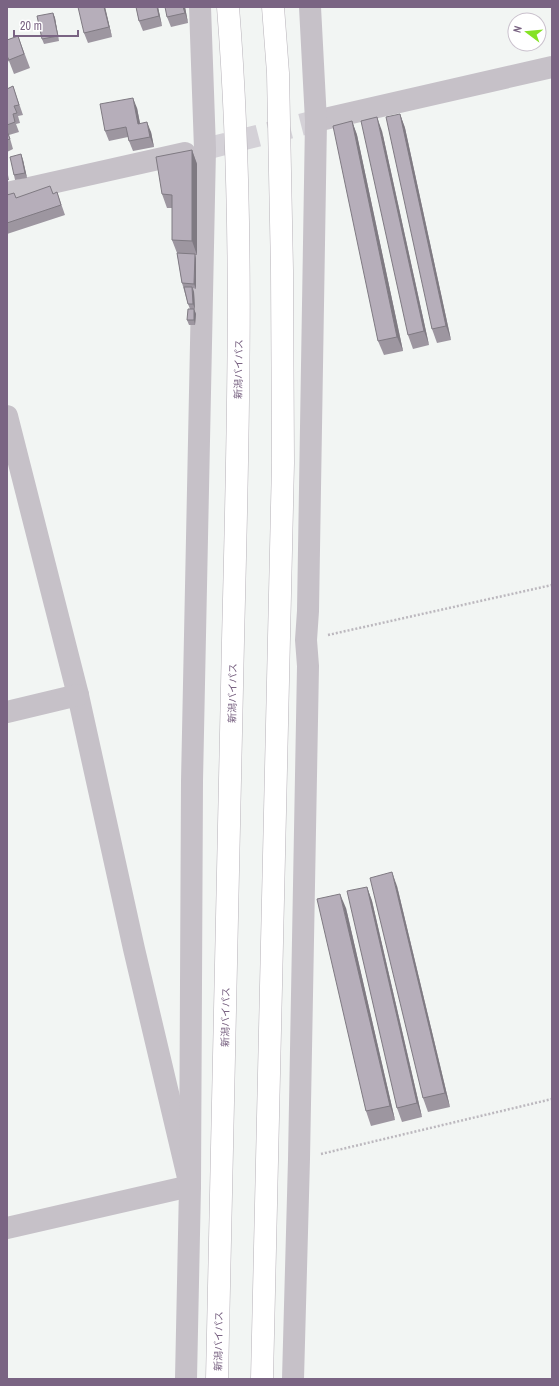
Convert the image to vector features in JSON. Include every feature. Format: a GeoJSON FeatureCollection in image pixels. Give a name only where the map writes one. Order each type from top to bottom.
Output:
{"type":"FeatureCollection","features":[{"type":"Feature","properties":{"kind":"highway","name":"新潟バイパス"},"geometry":{"type":"LineString","coordinates":[[217,1379],[237,473],[238,291],[234,82],[228,7]]}},
{"type":"Feature","properties":{"kind":"highway"},"geometry":{"type":"LineString","coordinates":[[262,1379],[283,464],[282,270],[278,81],[272,7]]}},
{"type":"Feature","properties":{"kind":"street"},"geometry":{"type":"LineString","coordinates":[[186,1379],[190,1186],[192,781],[204,149],[200,7]]}},
{"type":"Feature","properties":{"kind":"street"},"geometry":{"type":"LineString","coordinates":[[293,1379],[299,1159],[308,682],[306,640],[308,603],[316,121],[310,7]]}},
{"type":"Feature","properties":{"kind":"street"},"geometry":{"type":"LineString","coordinates":[[316,121],[552,67]]}},
{"type":"Feature","properties":{"kind":"street"},"geometry":{"type":"LineString","coordinates":[[7,193],[204,149]]}},
{"type":"Feature","properties":{"kind":"street"},"geometry":{"type":"LineString","coordinates":[[7,416],[78,695],[134,949],[190,1186]]}},
{"type":"Feature","properties":{"kind":"street"},"geometry":{"type":"LineString","coordinates":[[7,712],[78,695]]}},
{"type":"Feature","properties":{"kind":"street"},"geometry":{"type":"LineString","coordinates":[[7,1228],[190,1186]]}},
{"type":"Feature","properties":{"kind":"path"},"geometry":{"type":"LineString","coordinates":[[306,640],[552,585]]}},
{"type":"Feature","properties":{"kind":"path"},"geometry":{"type":"LineString","coordinates":[[299,1159],[552,1100]]}},
{"type":"Feature","properties":{"kind":"building"},"geometry":{"type":"Polygon","coordinates":[[[78,7],[104,7],[109,27],[84,33],[78,7]]]}},
{"type":"Feature","properties":{"kind":"building"},"geometry":{"type":"Polygon","coordinates":[[[136,7],[157,7],[159,16],[139,21],[136,7]]]}},
{"type":"Feature","properties":{"kind":"building"},"geometry":{"type":"Polygon","coordinates":[[[165,7],[183,7],[185,13],[167,17],[165,7]]]}},
{"type":"Feature","properties":{"kind":"building"},"geometry":{"type":"Polygon","coordinates":[[[53,13],[58,36],[42,39],[37,16],[53,13]]]}},
{"type":"Feature","properties":{"kind":"building"},"geometry":{"type":"Polygon","coordinates":[[[18,36],[24,54],[9,60],[7,56],[7,40],[18,36]]]}},
{"type":"Feature","properties":{"kind":"building"},"geometry":{"type":"Polygon","coordinates":[[[13,86],[19,105],[14,106],[17,113],[13,114],[15,122],[7,125],[7,89],[13,86]]]}},
{"type":"Feature","properties":{"kind":"building"},"geometry":{"type":"Polygon","coordinates":[[[133,98],[138,124],[147,122],[150,137],[129,141],[126,127],[105,131],[100,104],[133,98]]]}},
{"type":"Feature","properties":{"kind":"building"},"geometry":{"type":"Polygon","coordinates":[[[400,114],[446,326],[432,329],[386,117],[400,114]]]}},
{"type":"Feature","properties":{"kind":"building"},"geometry":{"type":"Polygon","coordinates":[[[377,117],[424,331],[408,335],[361,121],[377,117]]]}},
{"type":"Feature","properties":{"kind":"building"},"geometry":{"type":"Polygon","coordinates":[[[352,121],[397,337],[378,341],[333,126],[352,121]]]}},
{"type":"Feature","properties":{"kind":"building"},"geometry":{"type":"Polygon","coordinates":[[[7,131],[10,139],[7,140],[7,131]]]}},
{"type":"Feature","properties":{"kind":"building"},"geometry":{"type":"Polygon","coordinates":[[[192,150],[192,241],[172,240],[172,195],[162,194],[156,157],[192,150]]]}},
{"type":"Feature","properties":{"kind":"building"},"geometry":{"type":"Polygon","coordinates":[[[21,154],[25,173],[14,175],[10,157],[21,154]]]}},
{"type":"Feature","properties":{"kind":"building"},"geometry":{"type":"Polygon","coordinates":[[[50,186],[53,194],[57,192],[61,205],[7,223],[7,195],[14,193],[16,198],[50,186]]]}},
{"type":"Feature","properties":{"kind":"building"},"geometry":{"type":"Polygon","coordinates":[[[177,253],[195,254],[194,284],[182,283],[177,253]]]}},
{"type":"Feature","properties":{"kind":"building"},"geometry":{"type":"Polygon","coordinates":[[[184,287],[192,287],[193,304],[188,304],[184,287]]]}},
{"type":"Feature","properties":{"kind":"building"},"geometry":{"type":"Polygon","coordinates":[[[188,309],[194,309],[194,320],[187,320],[188,309]]]}},
{"type":"Feature","properties":{"kind":"building"},"geometry":{"type":"Polygon","coordinates":[[[392,872],[445,1093],[423,1098],[370,878],[392,872]]]}},
{"type":"Feature","properties":{"kind":"building"},"geometry":{"type":"Polygon","coordinates":[[[367,887],[417,1103],[397,1108],[347,891],[367,887]]]}},
{"type":"Feature","properties":{"kind":"building"},"geometry":{"type":"Polygon","coordinates":[[[340,894],[390,1106],[366,1111],[317,899],[340,894]]]}},
{"type":"Feature","properties":{"kind":"tunnel"},"geometry":{"type":"LineString","coordinates":[[205,149],[316,121]]}}]}
